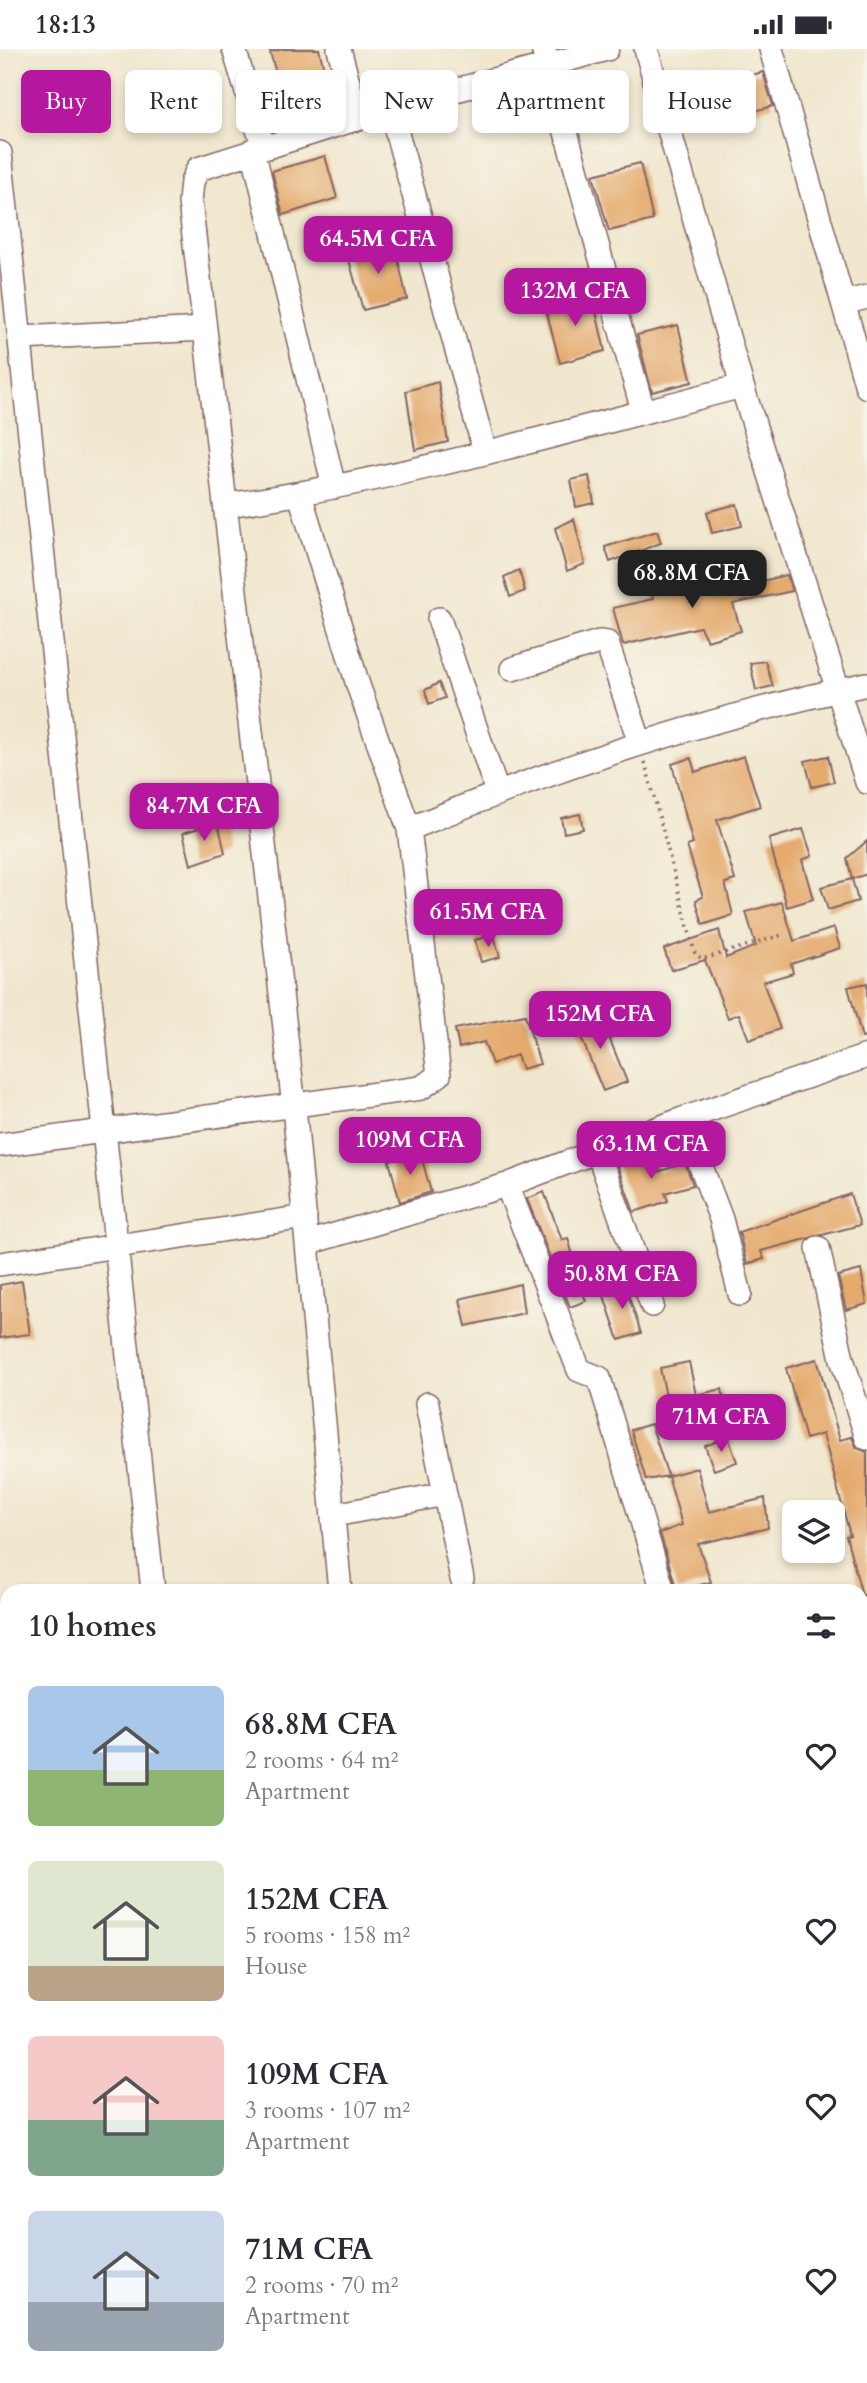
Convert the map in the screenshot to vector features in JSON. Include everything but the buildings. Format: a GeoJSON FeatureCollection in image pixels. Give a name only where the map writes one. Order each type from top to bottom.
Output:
{"type":"FeatureCollection","features":[{"type":"Feature","properties":{"kind":"street"},"geometry":{"type":"LineString","coordinates":[[234,49],[334,487]]}},
{"type":"Feature","properties":{"kind":"street"},"geometry":{"type":"LineString","coordinates":[[339,49],[358,119],[258,148],[198,169],[192,182],[190,202],[228,505],[294,1107],[339,1584]]}},
{"type":"Feature","properties":{"kind":"street"},"geometry":{"type":"LineString","coordinates":[[458,85],[545,56],[607,49]]}},
{"type":"Feature","properties":{"kind":"street"},"geometry":{"type":"LineString","coordinates":[[646,49],[742,386],[867,782]]}},
{"type":"Feature","properties":{"kind":"street"},"geometry":{"type":"LineString","coordinates":[[771,49],[867,387]]}},
{"type":"Feature","properties":{"kind":"street"},"geometry":{"type":"LineString","coordinates":[[545,56],[643,411]]}},
{"type":"Feature","properties":{"kind":"street"},"geometry":{"type":"LineString","coordinates":[[397,133],[485,452]]}},
{"type":"Feature","properties":{"kind":"street"},"geometry":{"type":"LineString","coordinates":[[0,153],[152,1584]]}},
{"type":"Feature","properties":{"kind":"street"},"geometry":{"type":"LineString","coordinates":[[843,303],[867,297]]}},
{"type":"Feature","properties":{"kind":"street"},"geometry":{"type":"LineString","coordinates":[[20,338],[205,328]]}},
{"type":"Feature","properties":{"kind":"street"},"geometry":{"type":"LineString","coordinates":[[228,505],[300,495],[485,452],[742,386]]}},
{"type":"Feature","properties":{"kind":"street"},"geometry":{"type":"LineString","coordinates":[[0,1145],[421,1088],[439,1075],[409,829],[358,685],[300,495]]}},
{"type":"Feature","properties":{"kind":"street"},"geometry":{"type":"LineString","coordinates":[[439,619],[497,792]]}},
{"type":"Feature","properties":{"kind":"street"},"geometry":{"type":"LineString","coordinates":[[512,669],[599,642],[607,643],[640,743]]}},
{"type":"Feature","properties":{"kind":"street"},"geometry":{"type":"LineString","coordinates":[[409,829],[497,792],[640,743],[867,684]]}},
{"type":"Feature","properties":{"kind":"street"},"geometry":{"type":"LineString","coordinates":[[307,1243],[507,1185],[683,1119],[867,1056]]}},
{"type":"Feature","properties":{"kind":"street"},"geometry":{"type":"LineString","coordinates":[[683,1119],[721,1219],[740,1294]]}},
{"type":"Feature","properties":{"kind":"street"},"geometry":{"type":"LineString","coordinates":[[598,1153],[652,1305]]}},
{"type":"Feature","properties":{"kind":"street"},"geometry":{"type":"LineString","coordinates":[[507,1185],[579,1370],[599,1378],[661,1584]]}},
{"type":"Feature","properties":{"kind":"street"},"geometry":{"type":"LineString","coordinates":[[0,1264],[304,1217]]}},
{"type":"Feature","properties":{"kind":"street"},"geometry":{"type":"LineString","coordinates":[[818,1248],[842,1359],[867,1439]]}},
{"type":"Feature","properties":{"kind":"street"},"geometry":{"type":"LineString","coordinates":[[427,1404],[461,1579]]}},
{"type":"Feature","properties":{"kind":"street"},"geometry":{"type":"LineString","coordinates":[[334,1515],[444,1494]]}},
{"type":"Feature","properties":{"kind":"path"},"geometry":{"type":"LineString","coordinates":[[640,743],[695,954],[702,959],[785,935]]}}]}
